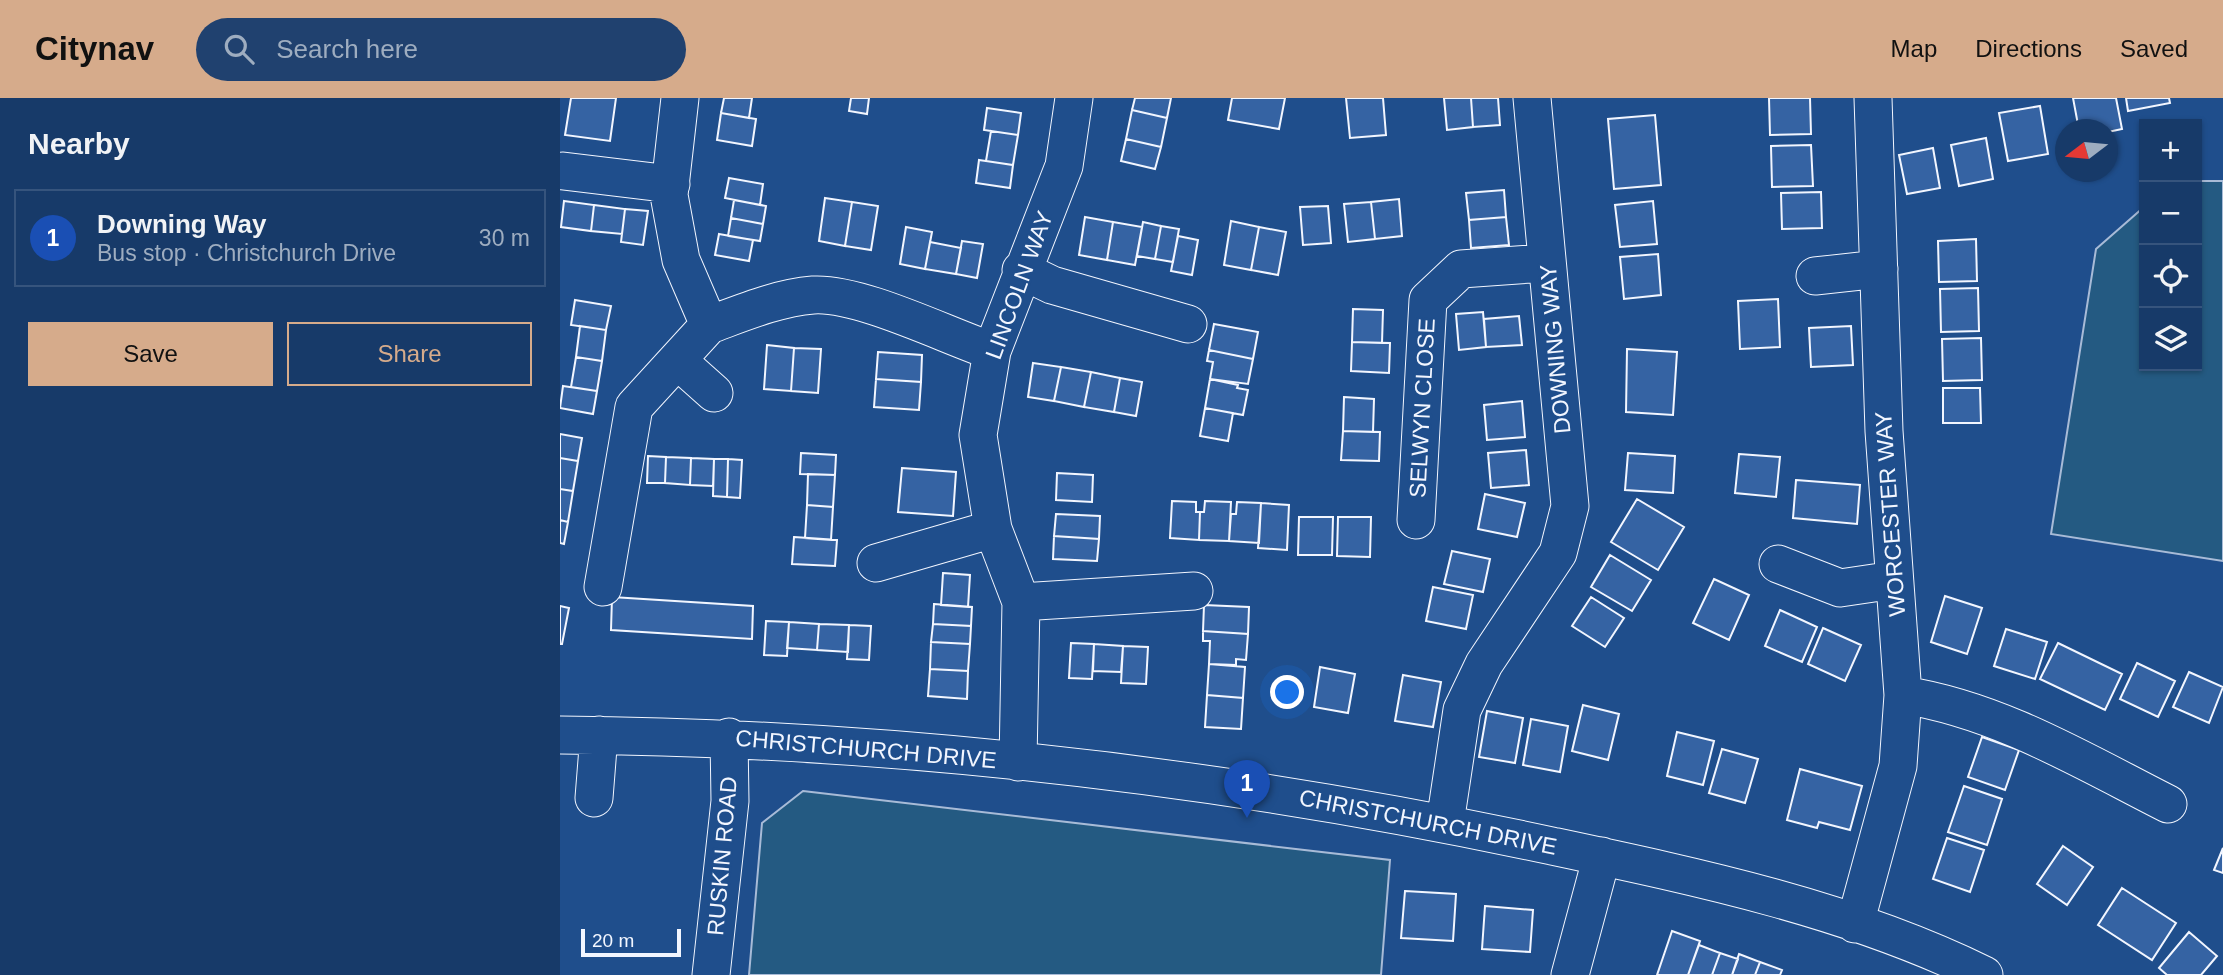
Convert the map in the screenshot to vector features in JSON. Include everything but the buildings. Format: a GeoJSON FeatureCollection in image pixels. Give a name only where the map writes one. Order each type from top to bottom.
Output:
{"type":"FeatureCollection","features":[{"type":"Feature","properties":{"kind":"street"},"geometry":{"type":"LineString","coordinates":[[680,98],[669,195],[681,260],[709,326]]}},
{"type":"Feature","properties":{"kind":"street","name":"LINCOLN WAY"},"geometry":{"type":"LineString","coordinates":[[1018,761],[1021,602],[993,529],[978,435],[992,351],[1021,270],[1064,166],[1074,98]]}},
{"type":"Feature","properties":{"kind":"street","name":"DOWNING WAY"},"geometry":{"type":"LineString","coordinates":[[1445,823],[1462,710],[1484,664],[1558,553],[1570,506],[1532,98]]}},
{"type":"Feature","properties":{"kind":"street","name":"WORCESTER WAY"},"geometry":{"type":"LineString","coordinates":[[1855,924],[1898,766],[1903,695],[1884,431],[1879,269],[1879,99]]}},
{"type":"Feature","properties":{"kind":"street"},"geometry":{"type":"LineString","coordinates":[[563,171],[671,184]]}},
{"type":"Feature","properties":{"kind":"street","name":"SELWYN CLOSE"},"geometry":{"type":"LineString","coordinates":[[1416,520],[1428,300],[1461,269],[1546,263]]}},
{"type":"Feature","properties":{"kind":"street"},"geometry":{"type":"LineString","coordinates":[[1815,276],[1879,269]]}},
{"type":"Feature","properties":{"kind":"street"},"geometry":{"type":"LineString","coordinates":[[1021,270],[1052,285],[1188,324]]}},
{"type":"Feature","properties":{"kind":"street"},"geometry":{"type":"LineString","coordinates":[[603,587],[634,407],[709,326],[759,307],[814,295],[869,304],[992,351]]}},
{"type":"Feature","properties":{"kind":"street"},"geometry":{"type":"LineString","coordinates":[[677,360],[714,393]]}},
{"type":"Feature","properties":{"kind":"street"},"geometry":{"type":"LineString","coordinates":[[876,564],[993,529]]}},
{"type":"Feature","properties":{"kind":"street"},"geometry":{"type":"LineString","coordinates":[[1778,564],[1840,588],[1894,580]]}},
{"type":"Feature","properties":{"kind":"street"},"geometry":{"type":"LineString","coordinates":[[1021,602],[1194,591]]}},
{"type":"Feature","properties":{"kind":"street"},"geometry":{"type":"LineString","coordinates":[[1903,695],[1945,702],[2016,727],[2168,804]]}},
{"type":"Feature","properties":{"kind":"street","name":"CHRISTCHURCH DRIVE"},"geometry":{"type":"LineString","coordinates":[[560,735],[729,737],[1018,761],[1157,776],[1318,800],[1445,823],[1693,875],[1855,924],[1946,956],[1984,975]]}},
{"type":"Feature","properties":{"kind":"street"},"geometry":{"type":"LineString","coordinates":[[594,798],[599,735]]}},
{"type":"Feature","properties":{"kind":"street","name":"RUSKIN ROAD"},"geometry":{"type":"LineString","coordinates":[[711,975],[730,801],[729,737]]}},
{"type":"Feature","properties":{"kind":"street"},"geometry":{"type":"LineString","coordinates":[[1570,975],[1602,856]]}},
{"type":"Feature","properties":{"kind":"shaded area"},"geometry":{"type":"Polygon","coordinates":[[[2202,181],[2223,181],[2223,561],[2051,534],[2096,249],[2139,211],[2139,371],[2202,371],[2202,181]]]}},
{"type":"Feature","properties":{"kind":"shaded area"},"geometry":{"type":"Polygon","coordinates":[[[803,791],[1390,860],[1381,975],[749,975],[762,823],[803,791]]]}},
{"type":"Feature","properties":{"kind":"place","name":"Downing Way"},"geometry":{"type":"Point","coordinates":[1247,818]}}]}
